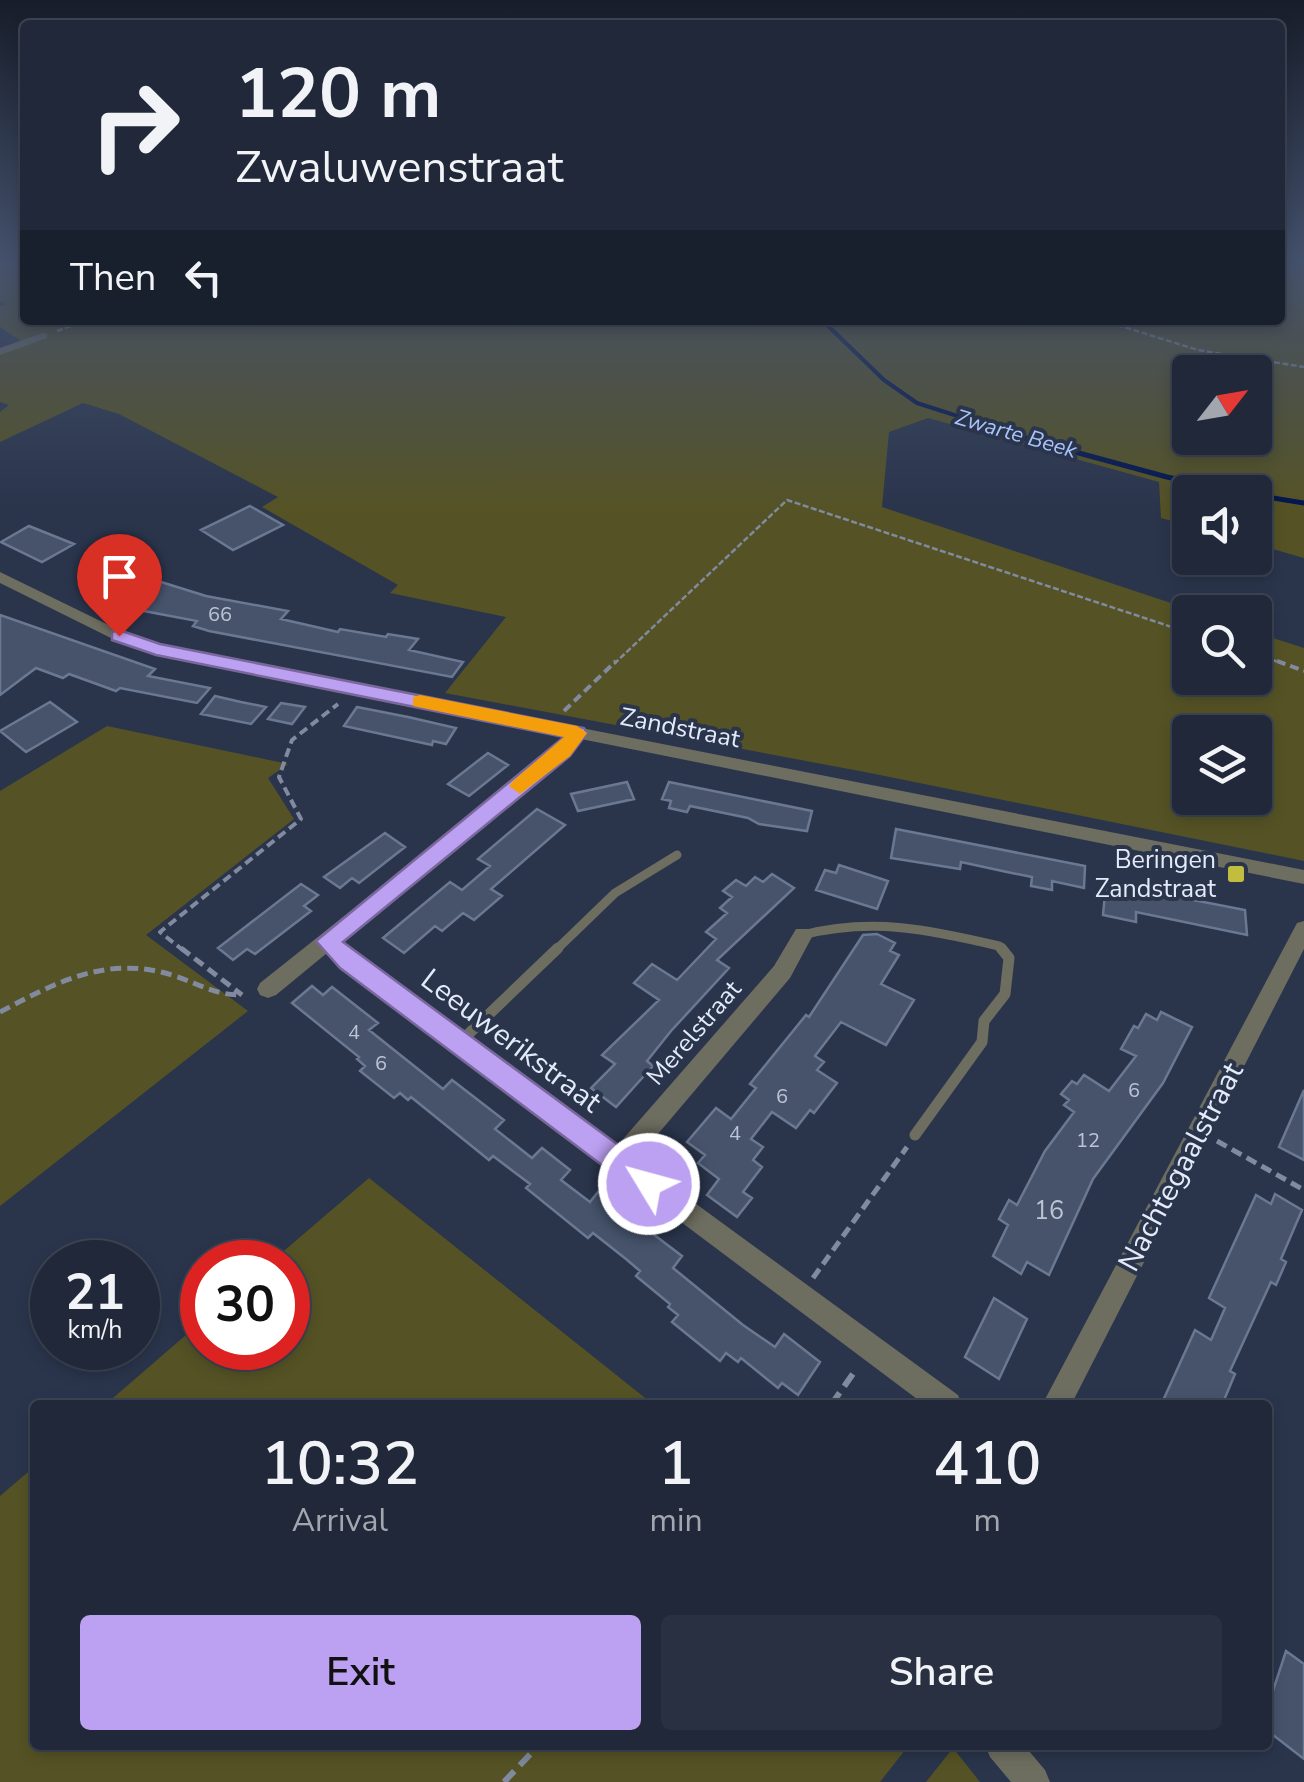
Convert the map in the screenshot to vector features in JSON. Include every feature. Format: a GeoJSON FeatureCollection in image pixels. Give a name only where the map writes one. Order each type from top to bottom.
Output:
{"type":"FeatureCollection","features":[{"type":"Feature","properties":{"kind":"street","name":"Zandstraat"},"geometry":{"type":"LineString","coordinates":[[0,577],[85,620],[156,649],[1304,877]]}},
{"type":"Feature","properties":{"kind":"street"},"geometry":{"type":"LineString","coordinates":[[268,989],[563,751],[577,733]]}},
{"type":"Feature","properties":{"kind":"street","name":"Nachtegaalstraat"},"geometry":{"type":"LineString","coordinates":[[1059,1400],[1304,929]]}},
{"type":"Feature","properties":{"kind":"street","name":"Merelstraat"},"geometry":{"type":"LineString","coordinates":[[619,1162],[782,972],[803,935]]}},
{"type":"Feature","properties":{"kind":"street","name":"Leeuwerikstraat"},"geometry":{"type":"LineString","coordinates":[[328,941],[336,952],[941,1400]]}},
{"type":"Feature","properties":{"kind":"street"},"geometry":{"type":"LineString","coordinates":[[1006,1750],[1033,1782]]}},
{"type":"Feature","properties":{"kind":"lane"},"geometry":{"type":"LineString","coordinates":[[459,1043],[615,893],[677,855]]}},
{"type":"Feature","properties":{"kind":"lane"},"geometry":{"type":"LineString","coordinates":[[803,935],[838,924],[884,921],[999,946],[1010,958],[1005,994],[984,1022],[982,1042],[915,1135]]}},
{"type":"Feature","properties":{"kind":"path"},"geometry":{"type":"LineString","coordinates":[[1182,345],[1304,367]]}},
{"type":"Feature","properties":{"kind":"path"},"geometry":{"type":"LineString","coordinates":[[557,718],[787,500],[1172,627]]}},
{"type":"Feature","properties":{"kind":"path"},"geometry":{"type":"LineString","coordinates":[[1272,660],[1304,670]]}},
{"type":"Feature","properties":{"kind":"path"},"geometry":{"type":"LineString","coordinates":[[242,995],[160,932],[300,819],[279,777],[292,740],[358,689]]}},
{"type":"Feature","properties":{"kind":"path"},"geometry":{"type":"LineString","coordinates":[[0,1012],[49,986],[99,968],[172,975],[218,996],[268,989]]}},
{"type":"Feature","properties":{"kind":"path"},"geometry":{"type":"LineString","coordinates":[[1200,1131],[1304,1190]]}},
{"type":"Feature","properties":{"kind":"path"},"geometry":{"type":"LineString","coordinates":[[800,1296],[915,1135]]}},
{"type":"Feature","properties":{"kind":"path"},"geometry":{"type":"LineString","coordinates":[[834,1400],[870,1349]]}},
{"type":"Feature","properties":{"kind":"path"},"geometry":{"type":"LineString","coordinates":[[504,1782],[535,1750]]}},
{"type":"Feature","properties":{"kind":"shaded area"},"geometry":{"type":"Polygon","coordinates":[[[19,345],[1304,345],[1304,558],[1272,549],[1272,475],[1172,475],[1172,521],[1161,518],[1159,482],[928,418],[889,432],[882,507],[1172,603],[1172,695],[1272,695],[1272,638],[1304,648],[1304,861],[870,773],[445,693],[506,617],[390,593],[398,585],[262,507],[278,497],[119,414],[83,403],[0,442],[0,412],[9,405],[0,402],[0,354],[19,345]]]}},
{"type":"Feature","properties":{"kind":"shaded area"},"geometry":{"type":"Polygon","coordinates":[[[107,726],[288,764],[268,778],[294,819],[146,935],[248,1011],[0,1206],[0,791],[107,726]]]}},
{"type":"Feature","properties":{"kind":"shaded area"},"geometry":{"type":"Polygon","coordinates":[[[369,1178],[648,1400],[111,1400],[145,1370],[160,1370],[160,1357],[180,1340],[180,1370],[310,1370],[310,1240],[297,1240],[369,1178]]]}},
{"type":"Feature","properties":{"kind":"shaded area"},"geometry":{"type":"Polygon","coordinates":[[[30,1470],[30,1750],[905,1750],[880,1782],[0,1782],[0,1496],[30,1470]]]}},
{"type":"Feature","properties":{"kind":"shaded area"},"geometry":{"type":"Polygon","coordinates":[[[955,1750],[980,1782],[926,1782],[955,1750]]]}},
{"type":"Feature","properties":{"kind":"building"},"geometry":{"type":"Polygon","coordinates":[[[250,506],[283,525],[233,550],[201,530],[250,506]]]}},
{"type":"Feature","properties":{"kind":"building"},"geometry":{"type":"Polygon","coordinates":[[[29,526],[74,544],[42,562],[1,542],[29,526]]]}},
{"type":"Feature","properties":{"kind":"building"},"geometry":{"type":"Polygon","coordinates":[[[145,577],[206,596],[288,611],[281,619],[338,632],[340,629],[418,639],[409,650],[463,662],[452,677],[209,631],[193,626],[197,621],[144,611],[116,596],[145,577]]]}},
{"type":"Feature","properties":{"kind":"building"},"geometry":{"type":"Polygon","coordinates":[[[0,615],[155,669],[148,676],[210,688],[197,703],[120,688],[116,691],[69,674],[63,678],[36,668],[0,695],[0,615]]]}},
{"type":"Feature","properties":{"kind":"building"},"geometry":{"type":"Polygon","coordinates":[[[215,696],[266,707],[251,724],[201,714],[215,696]]]}},
{"type":"Feature","properties":{"kind":"building"},"geometry":{"type":"Polygon","coordinates":[[[50,702],[77,722],[26,752],[0,731],[50,702]]]}},
{"type":"Feature","properties":{"kind":"building"},"geometry":{"type":"Polygon","coordinates":[[[281,703],[305,707],[292,724],[268,719],[281,703]]]}},
{"type":"Feature","properties":{"kind":"building"},"geometry":{"type":"Polygon","coordinates":[[[357,707],[456,728],[446,744],[433,741],[432,745],[344,726],[357,707]]]}},
{"type":"Feature","properties":{"kind":"building"},"geometry":{"type":"Polygon","coordinates":[[[488,753],[508,765],[469,796],[448,784],[488,753]]]}},
{"type":"Feature","properties":{"kind":"building"},"geometry":{"type":"Polygon","coordinates":[[[627,782],[634,799],[578,811],[571,794],[627,782]]]}},
{"type":"Feature","properties":{"kind":"building"},"geometry":{"type":"Polygon","coordinates":[[[669,782],[812,811],[807,831],[759,824],[748,818],[690,806],[687,812],[669,808],[671,801],[662,799],[669,782]]]}},
{"type":"Feature","properties":{"kind":"building"},"geometry":{"type":"Polygon","coordinates":[[[537,809],[565,825],[491,889],[502,896],[474,920],[463,913],[442,931],[435,926],[404,953],[383,938],[450,882],[462,890],[490,866],[478,859],[537,809]]]}},
{"type":"Feature","properties":{"kind":"building"},"geometry":{"type":"Polygon","coordinates":[[[896,829],[1085,866],[1084,888],[1052,881],[1052,890],[1031,886],[1032,877],[961,862],[960,869],[891,858],[896,829]]]}},
{"type":"Feature","properties":{"kind":"building"},"geometry":{"type":"Polygon","coordinates":[[[385,833],[405,847],[359,883],[352,878],[340,888],[324,877],[385,833]]]}},
{"type":"Feature","properties":{"kind":"building"},"geometry":{"type":"Polygon","coordinates":[[[839,865],[888,881],[877,909],[816,890],[825,870],[836,873],[839,865]]]}},
{"type":"Feature","properties":{"kind":"building"},"geometry":{"type":"Polygon","coordinates":[[[772,874],[794,888],[717,960],[729,968],[671,1031],[647,1061],[653,1066],[616,1107],[591,1088],[615,1064],[602,1055],[659,1000],[634,983],[652,964],[677,980],[716,939],[706,932],[727,913],[720,908],[732,897],[723,891],[736,880],[746,886],[755,877],[763,882],[772,874]]]}},
{"type":"Feature","properties":{"kind":"building"},"geometry":{"type":"Polygon","coordinates":[[[1106,883],[1245,910],[1247,935],[1136,912],[1136,922],[1103,915],[1106,883]]]}},
{"type":"Feature","properties":{"kind":"building"},"geometry":{"type":"Polygon","coordinates":[[[301,884],[318,895],[304,906],[311,911],[255,954],[247,949],[233,960],[218,948],[301,884]]]}},
{"type":"Feature","properties":{"kind":"building"},"geometry":{"type":"Polygon","coordinates":[[[877,934],[895,943],[890,951],[899,955],[881,984],[914,1000],[886,1045],[841,1022],[815,1056],[824,1062],[817,1070],[837,1083],[814,1113],[810,1110],[796,1128],[772,1112],[751,1139],[763,1147],[753,1160],[762,1167],[743,1192],[752,1198],[737,1217],[707,1195],[719,1179],[698,1163],[705,1155],[687,1142],[716,1108],[731,1119],[756,1088],[750,1084],[806,1015],[809,1017],[863,935],[877,934]]]}},
{"type":"Feature","properties":{"kind":"building"},"geometry":{"type":"Polygon","coordinates":[[[312,986],[323,995],[332,987],[378,1023],[369,1030],[443,1089],[452,1080],[504,1120],[495,1129],[532,1158],[542,1148],[570,1170],[561,1180],[590,1202],[598,1192],[682,1256],[673,1268],[743,1325],[775,1347],[784,1334],[820,1362],[798,1395],[782,1383],[778,1388],[741,1358],[738,1362],[726,1353],[720,1361],[672,1322],[678,1315],[668,1307],[670,1304],[636,1276],[640,1271],[626,1259],[593,1233],[588,1238],[526,1188],[530,1184],[493,1156],[489,1160],[411,1097],[408,1100],[400,1093],[394,1098],[360,1071],[365,1066],[359,1057],[292,1003],[312,986]]]}},
{"type":"Feature","properties":{"kind":"building"},"geometry":{"type":"Polygon","coordinates":[[[1161,1012],[1192,1027],[1163,1083],[1093,1179],[1049,1275],[1027,1262],[1021,1274],[993,1256],[1008,1225],[999,1219],[1009,1200],[1017,1205],[1045,1151],[1074,1112],[1064,1105],[1069,1100],[1061,1094],[1072,1081],[1077,1084],[1084,1075],[1109,1091],[1136,1056],[1121,1049],[1134,1026],[1138,1028],[1146,1014],[1157,1020],[1161,1012]]]}},
{"type":"Feature","properties":{"kind":"building"},"geometry":{"type":"Polygon","coordinates":[[[1304,1090],[1304,1160],[1279,1147],[1304,1090]]]}},
{"type":"Feature","properties":{"kind":"building"},"geometry":{"type":"Polygon","coordinates":[[[1275,1194],[1302,1210],[1281,1259],[1286,1262],[1276,1285],[1271,1282],[1230,1371],[1235,1374],[1224,1400],[1163,1400],[1195,1330],[1211,1340],[1225,1308],[1209,1298],[1256,1195],[1271,1204],[1275,1194]]]}},
{"type":"Feature","properties":{"kind":"building"},"geometry":{"type":"Polygon","coordinates":[[[994,1298],[1027,1319],[999,1379],[965,1357],[994,1298]]]}},
{"type":"Feature","properties":{"kind":"building"},"geometry":{"type":"Polygon","coordinates":[[[1286,1651],[1304,1664],[1304,1759],[1272,1734],[1272,1694],[1286,1651]]]}},
{"type":"Feature","properties":{"kind":"waterway","name":"Zwarte Beek"},"geometry":{"type":"LineString","coordinates":[[848,345],[884,380],[917,403],[1029,439]]}},
{"type":"Feature","properties":{"kind":"waterway","name":"Zwarte Beek"},"geometry":{"type":"LineString","coordinates":[[1020,437],[1172,478]]}},
{"type":"Feature","properties":{"kind":"waterway","name":"Zwarte Beek"},"geometry":{"type":"LineString","coordinates":[[1272,498],[1304,503]]}},
{"type":"Feature","properties":{"kind":"slow traffic"},"geometry":{"type":"LineString","coordinates":[[420,701],[577,733],[570,745],[520,786]]}},
{"type":"Feature","properties":{"kind":"place","name":"Beringen Zandstraat"},"geometry":{"type":"Point","coordinates":[1236,874]}},
{"type":"Feature","properties":{"kind":"route"},"geometry":{"type":"LineString","coordinates":[[119,636],[156,649],[577,733],[563,751],[328,941],[336,952],[649,1184]]}}]}
